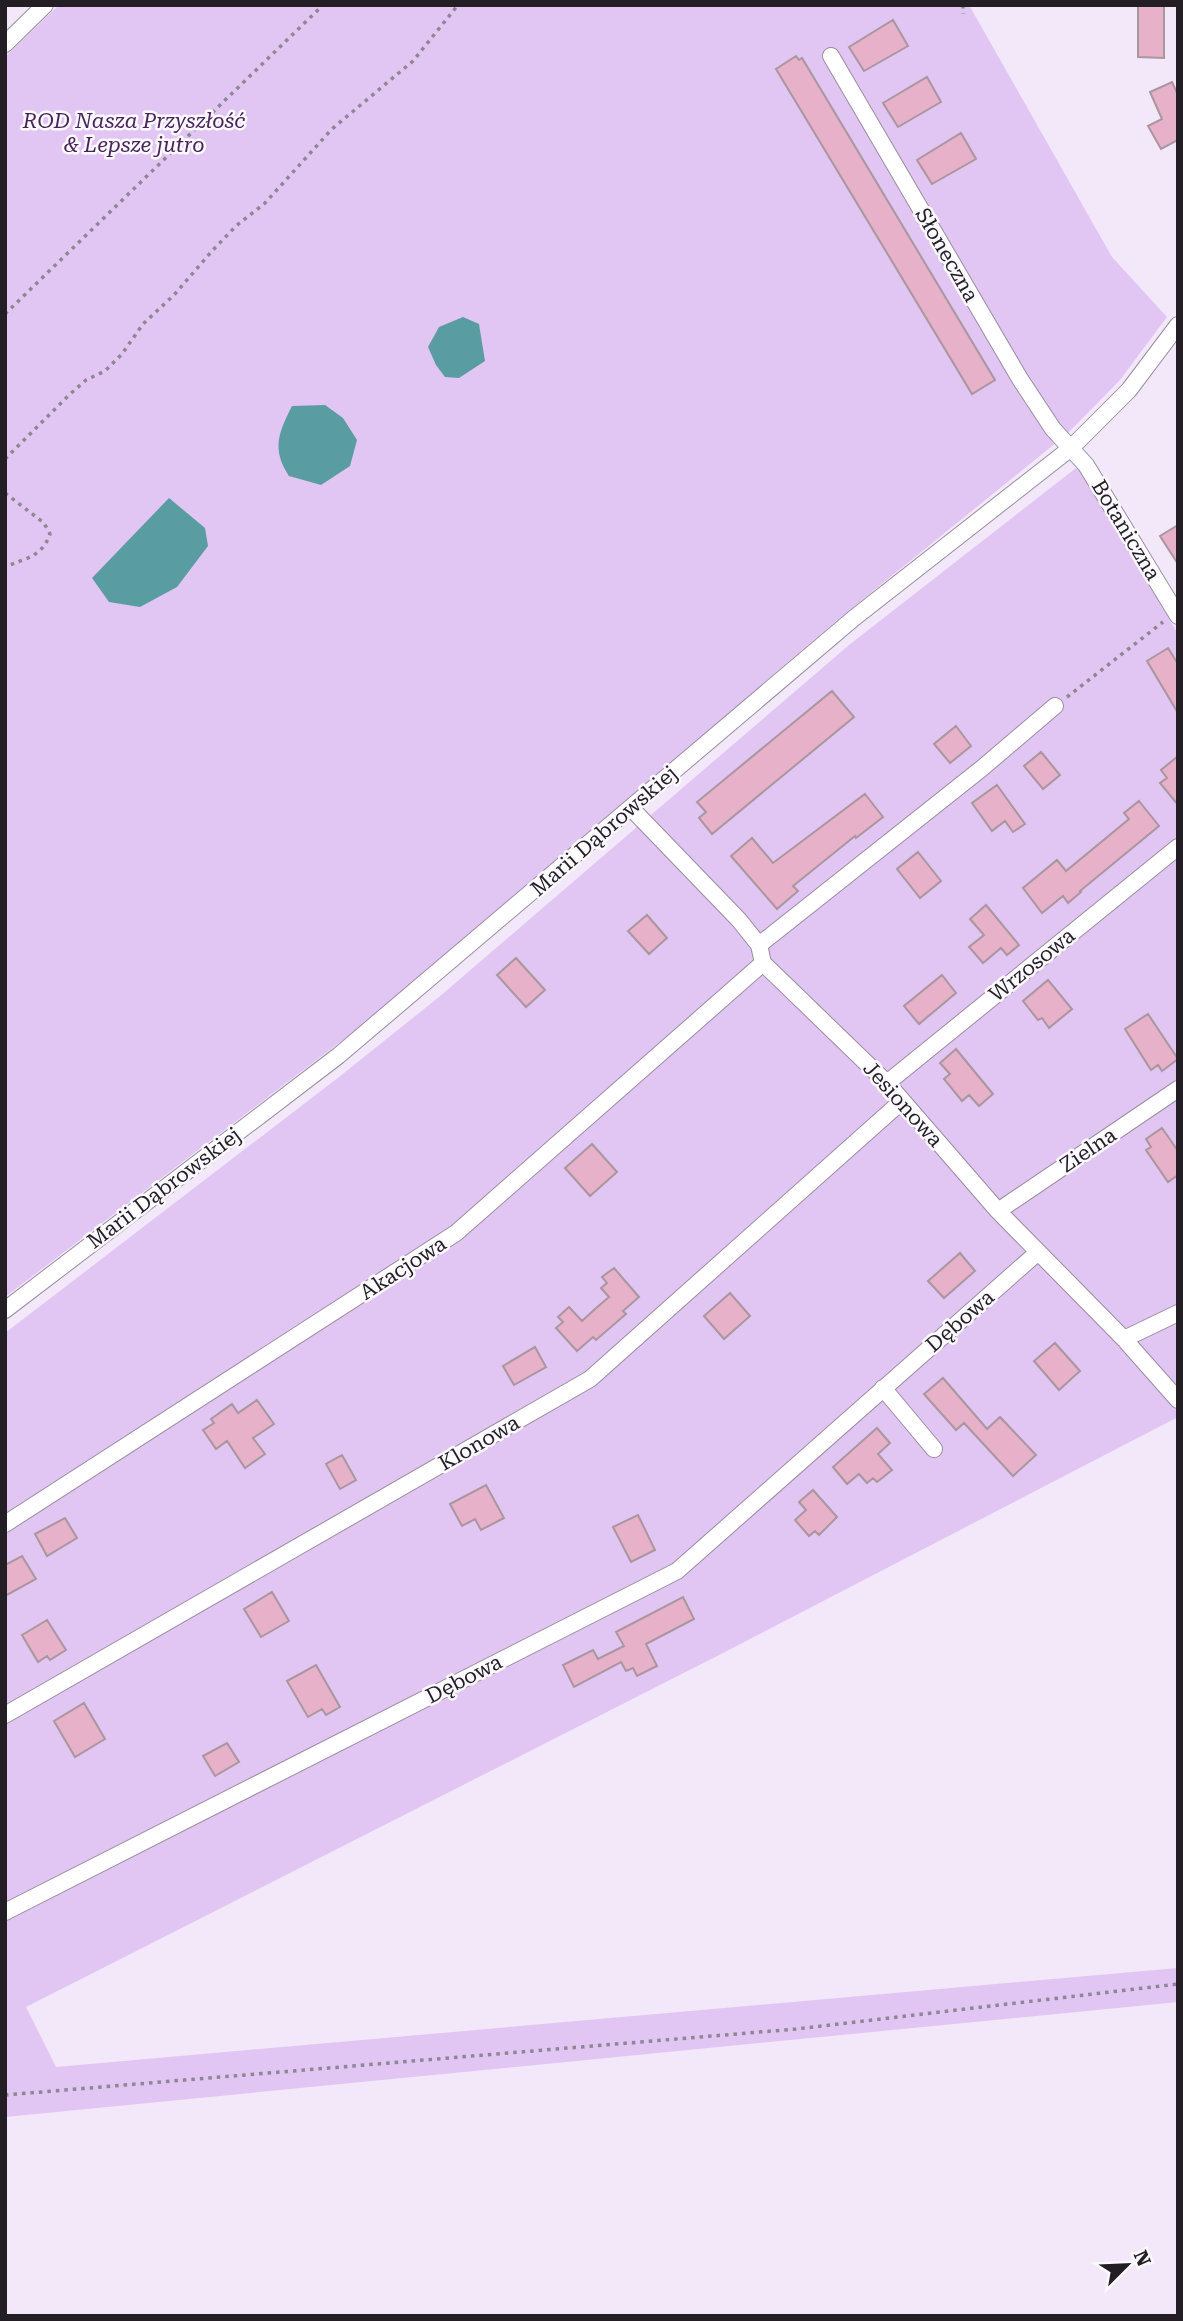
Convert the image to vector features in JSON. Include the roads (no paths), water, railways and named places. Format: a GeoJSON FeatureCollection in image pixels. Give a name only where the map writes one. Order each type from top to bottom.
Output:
{"type":"FeatureCollection","features":[{"type":"Feature","properties":{"kind":"street"},"geometry":{"type":"LineString","coordinates":[[5,44],[45,5]]}},
{"type":"Feature","properties":{"kind":"street","name":"Słoneczna"},"geometry":{"type":"LineString","coordinates":[[831,56],[1020,379],[1053,429],[1071,448]]}},
{"type":"Feature","properties":{"kind":"street","name":"Marii Dąbrowskiej"},"geometry":{"type":"LineString","coordinates":[[5,1310],[338,1056],[854,618],[1071,448],[1129,390],[1178,325]]}},
{"type":"Feature","properties":{"kind":"street","name":"Botaniczna"},"geometry":{"type":"LineString","coordinates":[[1071,448],[1093,475],[1177,614]]}},
{"type":"Feature","properties":{"kind":"street"},"geometry":{"type":"LineString","coordinates":[[758,945],[981,769],[1055,706]]}},
{"type":"Feature","properties":{"kind":"street"},"geometry":{"type":"LineString","coordinates":[[631,808],[739,920],[758,945],[763,963]]}},
{"type":"Feature","properties":{"kind":"street","name":"Wrzosowa"},"geometry":{"type":"LineString","coordinates":[[887,1083],[1178,847]]}},
{"type":"Feature","properties":{"kind":"street","name":"Jesionowa"},"geometry":{"type":"LineString","coordinates":[[763,963],[887,1083],[998,1211],[1124,1339],[1178,1400]]}},
{"type":"Feature","properties":{"kind":"street","name":"Akacjowa"},"geometry":{"type":"LineString","coordinates":[[5,1524],[456,1233],[763,963]]}},
{"type":"Feature","properties":{"kind":"street","name":"Zielna"},"geometry":{"type":"LineString","coordinates":[[998,1211],[1178,1089]]}},
{"type":"Feature","properties":{"kind":"street","name":"Klonowa"},"geometry":{"type":"LineString","coordinates":[[5,1715],[590,1379],[902,1101]]}},
{"type":"Feature","properties":{"kind":"street","name":"Dębowa"},"geometry":{"type":"LineString","coordinates":[[5,1912],[677,1571],[1037,1252]]}},
{"type":"Feature","properties":{"kind":"street"},"geometry":{"type":"LineString","coordinates":[[1124,1339],[1178,1313]]}},
{"type":"Feature","properties":{"kind":"street"},"geometry":{"type":"LineString","coordinates":[[883,1388],[934,1449]]}},
{"type":"Feature","properties":{"kind":"park label","name":"ROD Nasza Przyszłość & Lepsze jutro"},"geometry":{"type":"Point","coordinates":[134,133]}}]}
